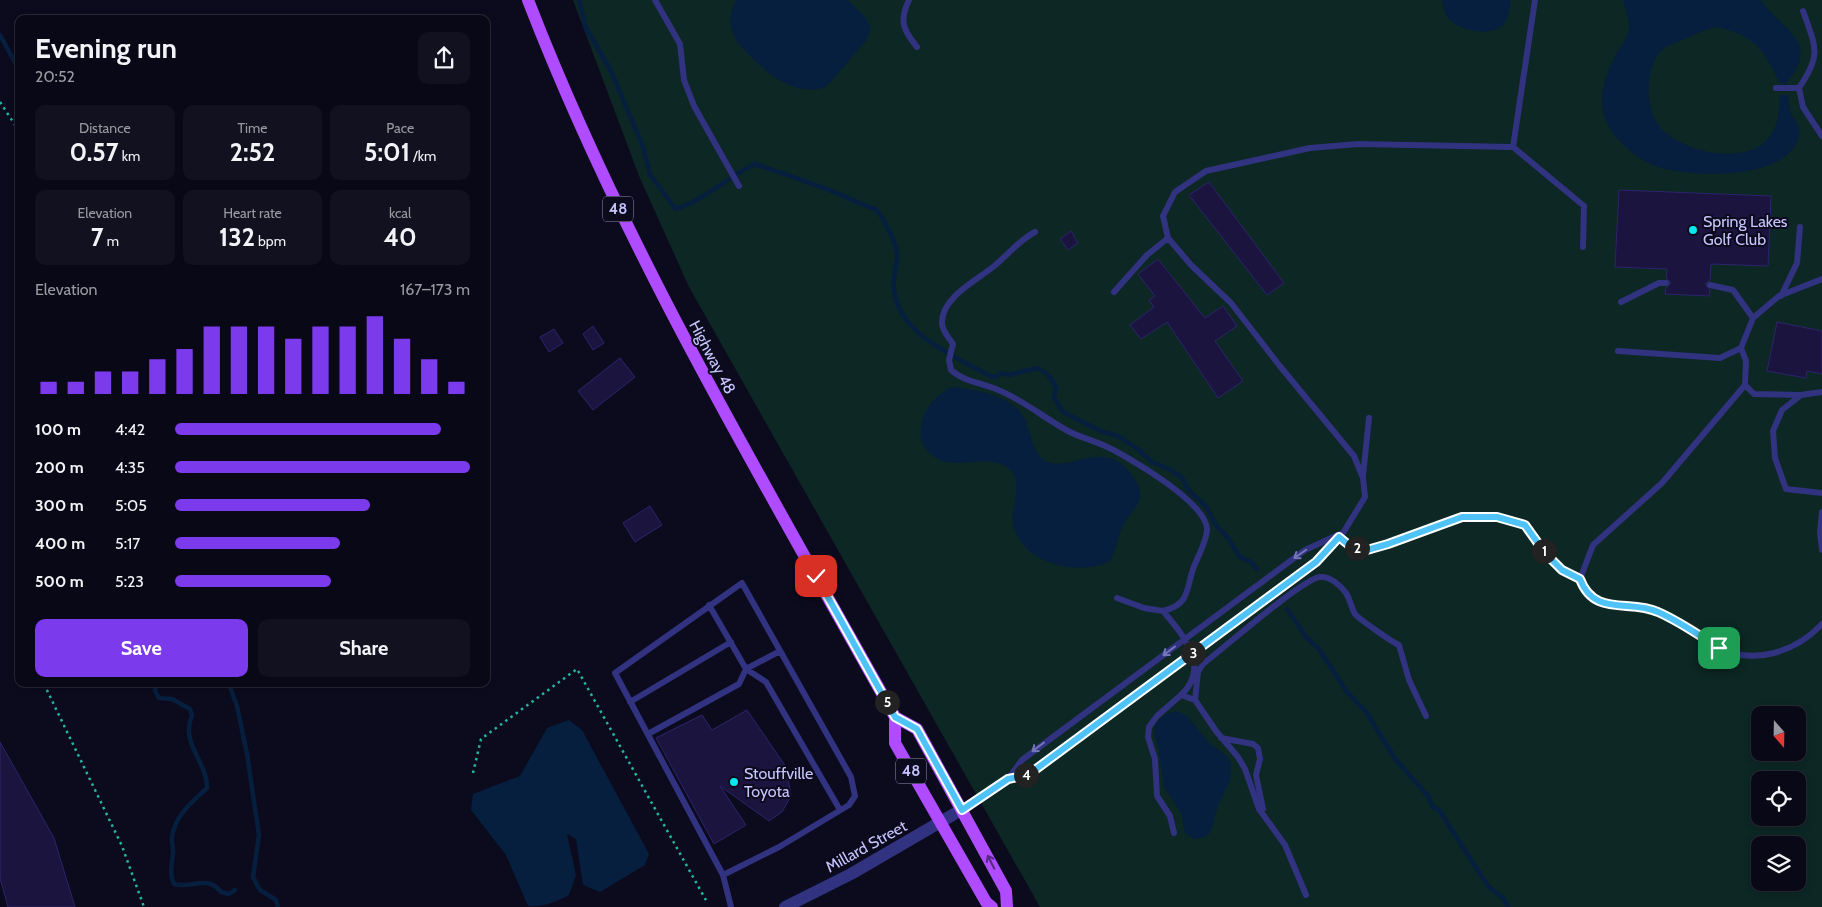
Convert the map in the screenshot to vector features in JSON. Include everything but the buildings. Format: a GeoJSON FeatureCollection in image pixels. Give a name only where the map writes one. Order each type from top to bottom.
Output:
{"type":"FeatureCollection","features":[{"type":"Feature","properties":{"kind":"main road","name":"Highway 48"},"geometry":{"type":"LineString","coordinates":[[528,0],[612,196],[657,288],[895,717],[895,743],[986,902],[992,907]]}},
{"type":"Feature","properties":{"kind":"main road","name":"48"},"geometry":{"type":"LineString","coordinates":[[895,717],[917,729],[1006,891],[1007,907]]}},
{"type":"Feature","properties":{"kind":"street","name":"Millard Street"},"geometry":{"type":"LineString","coordinates":[[785,907],[851,874],[962,810]]}},
{"type":"Feature","properties":{"kind":"lane"},"geometry":{"type":"LineString","coordinates":[[655,0],[680,44],[684,80],[694,106],[738,185]]}},
{"type":"Feature","properties":{"kind":"lane"},"geometry":{"type":"LineString","coordinates":[[909,0],[902,19],[905,33],[916,47]]}},
{"type":"Feature","properties":{"kind":"lane"},"geometry":{"type":"LineString","coordinates":[[1513,146],[1535,0]]}},
{"type":"Feature","properties":{"kind":"lane"},"geometry":{"type":"LineString","coordinates":[[1803,12],[1815,44],[1816,57],[1799,88],[1802,107],[1822,136]]}},
{"type":"Feature","properties":{"kind":"lane"},"geometry":{"type":"LineString","coordinates":[[1776,88],[1799,88]]}},
{"type":"Feature","properties":{"kind":"lane"},"geometry":{"type":"LineString","coordinates":[[1363,478],[1354,456],[1231,303],[1191,265],[1168,238],[1164,216],[1175,192],[1206,171],[1310,148],[1348,145],[1513,146],[1584,206],[1583,247]]}},
{"type":"Feature","properties":{"kind":"lane"},"geometry":{"type":"LineString","coordinates":[[1781,296],[1797,263],[1800,227]]}},
{"type":"Feature","properties":{"kind":"lane"},"geometry":{"type":"LineString","coordinates":[[1035,232],[1020,240],[995,266],[964,286],[952,301],[942,323],[944,331],[953,344],[950,360],[953,372],[997,389],[1031,407],[1069,432],[1105,446],[1172,486],[1191,503],[1202,518],[1207,530],[1187,594],[1175,608],[1163,611],[1144,608],[1117,598]]}},
{"type":"Feature","properties":{"kind":"lane"},"geometry":{"type":"LineString","coordinates":[[1114,292],[1147,255],[1168,238]]}},
{"type":"Feature","properties":{"kind":"lane"},"geometry":{"type":"LineString","coordinates":[[1618,351],[1720,358],[1741,348],[1753,318],[1781,296],[1822,279]]}},
{"type":"Feature","properties":{"kind":"lane"},"geometry":{"type":"LineString","coordinates":[[1620,302],[1659,283],[1666,283]]}},
{"type":"Feature","properties":{"kind":"lane"},"geometry":{"type":"LineString","coordinates":[[1710,285],[1733,290],[1753,318]]}},
{"type":"Feature","properties":{"kind":"lane"},"geometry":{"type":"LineString","coordinates":[[1741,348],[1746,361],[1745,385],[1662,483],[1593,545],[1580,579],[1584,590],[1594,598],[1610,606],[1656,610],[1719,648],[1743,657],[1762,656],[1791,649],[1822,624]]}},
{"type":"Feature","properties":{"kind":"lane"},"geometry":{"type":"LineString","coordinates":[[1745,385],[1754,394],[1801,395],[1822,392]]}},
{"type":"Feature","properties":{"kind":"lane"},"geometry":{"type":"LineString","coordinates":[[1801,395],[1782,410],[1773,430],[1775,458],[1786,489],[1822,493]]}},
{"type":"Feature","properties":{"kind":"lane"},"geometry":{"type":"LineString","coordinates":[[1008,779],[1028,775],[1316,562],[1341,535],[1365,497],[1363,478],[1369,418]]}},
{"type":"Feature","properties":{"kind":"lane"},"geometry":{"type":"LineString","coordinates":[[1822,512],[1820,533],[1822,550]]}},
{"type":"Feature","properties":{"kind":"lane"},"geometry":{"type":"LineString","coordinates":[[1341,535],[1350,546],[1367,550],[1462,517],[1497,517],[1525,525],[1545,553],[1562,570],[1580,579]]}},
{"type":"Feature","properties":{"kind":"lane"},"geometry":{"type":"LineString","coordinates":[[962,810],[1008,779],[1022,760],[1305,550],[1341,535]]}},
{"type":"Feature","properties":{"kind":"lane"},"geometry":{"type":"LineString","coordinates":[[1195,700],[1198,672],[1203,664],[1293,591],[1320,577],[1330,578],[1346,593],[1356,616],[1390,641],[1399,644],[1410,680],[1426,716]]}},
{"type":"Feature","properties":{"kind":"lane"},"geometry":{"type":"LineString","coordinates":[[723,875],[779,847],[849,804],[855,796],[851,777],[742,583],[615,673],[723,875],[731,907]]}},
{"type":"Feature","properties":{"kind":"lane"},"geometry":{"type":"LineString","coordinates":[[709,605],[746,668],[766,682],[840,810]]}},
{"type":"Feature","properties":{"kind":"lane"},"geometry":{"type":"LineString","coordinates":[[1163,611],[1184,640],[1196,666],[1192,682],[1149,727],[1148,737],[1155,759],[1157,796],[1170,816],[1174,833]]}},
{"type":"Feature","properties":{"kind":"lane"},"geometry":{"type":"LineString","coordinates":[[630,702],[731,642]]}},
{"type":"Feature","properties":{"kind":"lane"},"geometry":{"type":"LineString","coordinates":[[648,734],[739,684],[746,668],[780,651]]}},
{"type":"Feature","properties":{"kind":"lane"},"geometry":{"type":"LineString","coordinates":[[1181,694],[1195,700],[1221,738],[1245,768],[1254,798],[1264,816],[1285,845],[1306,895]]}},
{"type":"Feature","properties":{"kind":"lane"},"geometry":{"type":"LineString","coordinates":[[1221,738],[1253,744],[1258,748],[1260,759],[1256,775],[1264,816]]}},
{"type":"Feature","properties":{"kind":"path"},"geometry":{"type":"LineString","coordinates":[[0,102],[15,125]]}},
{"type":"Feature","properties":{"kind":"path"},"geometry":{"type":"LineString","coordinates":[[473,773],[481,739],[578,669],[706,902]]}},
{"type":"Feature","properties":{"kind":"path"},"geometry":{"type":"LineString","coordinates":[[45,687],[122,846],[144,907]]}},
{"type":"Feature","properties":{"kind":"green space","name":"Spring Lakes Golf Club"},"geometry":{"type":"Polygon","coordinates":[[[573,0],[1822,0],[1822,907],[1040,907],[689,287],[639,176],[573,0]]]}},
{"type":"Feature","properties":{"kind":"water"},"geometry":{"type":"Polygon","coordinates":[[[736,0],[848,0],[866,18],[871,30],[865,42],[826,87],[804,89],[793,87],[765,70],[738,42],[733,34],[731,21],[736,0]]]}},
{"type":"Feature","properties":{"kind":"water"},"geometry":{"type":"Polygon","coordinates":[[[1442,0],[1510,0],[1509,14],[1505,23],[1497,29],[1481,32],[1473,31],[1451,21],[1445,13],[1442,0]]]}},
{"type":"Feature","properties":{"kind":"water"},"geometry":{"type":"Polygon","coordinates":[[[1623,0],[1760,0],[1788,29],[1800,47],[1800,58],[1796,70],[1785,85],[1779,82],[1766,57],[1755,44],[1740,35],[1717,27],[1670,45],[1660,52],[1650,77],[1649,96],[1651,109],[1655,120],[1664,131],[1677,141],[1693,148],[1729,154],[1746,152],[1760,145],[1771,135],[1776,126],[1780,95],[1789,95],[1789,108],[1798,124],[1799,130],[1792,150],[1778,161],[1759,169],[1736,173],[1712,174],[1668,170],[1646,162],[1624,146],[1608,125],[1602,101],[1606,76],[1625,41],[1629,29],[1629,21],[1623,0]]]}},
{"type":"Feature","properties":{"kind":"water"},"geometry":{"type":"Polygon","coordinates":[[[951,387],[970,389],[992,395],[1013,405],[1025,419],[1034,447],[1040,457],[1050,463],[1062,464],[1093,457],[1103,457],[1116,461],[1127,469],[1139,488],[1140,496],[1120,532],[1110,561],[1097,566],[1083,568],[1052,563],[1039,557],[1027,548],[1018,537],[1013,523],[1016,480],[1008,468],[999,463],[945,462],[935,457],[926,449],[922,442],[921,434],[924,414],[934,400],[951,387]]]}},
{"type":"Feature","properties":{"kind":"water"},"geometry":{"type":"Polygon","coordinates":[[[1177,711],[1188,717],[1210,744],[1226,755],[1231,763],[1230,781],[1218,805],[1211,831],[1205,837],[1194,839],[1185,833],[1181,813],[1164,787],[1159,750],[1154,733],[1155,724],[1166,714],[1177,711]]]}},
{"type":"Feature","properties":{"kind":"water"},"geometry":{"type":"Polygon","coordinates":[[[569,720],[582,730],[649,854],[645,865],[600,892],[583,885],[576,839],[567,834],[576,875],[569,895],[550,904],[528,906],[506,855],[471,810],[473,794],[520,776],[547,728],[569,720]]]}},
{"type":"Feature","properties":{"kind":"waterway"},"geometry":{"type":"LineString","coordinates":[[579,0],[586,28],[611,71],[643,147],[650,175],[676,209],[696,200],[755,164],[840,194],[877,210],[895,243],[897,259],[894,290],[898,306],[906,320],[917,332],[946,352],[990,376],[995,377],[1002,373],[1008,375],[1038,368],[1048,375],[1056,387],[1054,398],[1063,412],[1100,431],[1118,436],[1139,450],[1152,462],[1171,470],[1182,478],[1190,492],[1206,506],[1216,525],[1228,538],[1240,557],[1251,562],[1257,569]]}},
{"type":"Feature","properties":{"kind":"waterway"},"geometry":{"type":"LineString","coordinates":[[0,35],[15,63]]}},
{"type":"Feature","properties":{"kind":"waterway"},"geometry":{"type":"LineString","coordinates":[[1287,609],[1306,637],[1319,649],[1347,692],[1366,712],[1396,760],[1428,796],[1433,807],[1439,810],[1488,886],[1504,899],[1508,907]]}},
{"type":"Feature","properties":{"kind":"waterway"},"geometry":{"type":"LineString","coordinates":[[156,687],[155,691],[159,698],[172,699],[190,709],[192,715],[189,735],[191,744],[203,769],[207,788],[180,816],[173,830],[172,880],[174,884],[180,885],[211,884],[221,892],[229,894],[235,890]]}},
{"type":"Feature","properties":{"kind":"waterway"},"geometry":{"type":"LineString","coordinates":[[230,687],[237,706],[247,754],[259,835],[253,877],[260,890],[276,900],[278,907]]}},
{"type":"Feature","properties":{"kind":"place","name":"Spring Lakes Golf Club"},"geometry":{"type":"Point","coordinates":[1693,230]}},
{"type":"Feature","properties":{"kind":"place","name":"Stouffville Toyota"},"geometry":{"type":"Point","coordinates":[734,782]}},
{"type":"Feature","properties":{"kind":"route"},"geometry":{"type":"LineString","coordinates":[[816,576],[895,717],[917,729],[962,810],[1008,779],[1028,775],[1316,562],[1339,537],[1350,546],[1367,550],[1462,517],[1497,517],[1525,525],[1545,553],[1562,570],[1580,579],[1584,590],[1594,598],[1610,606],[1656,610],[1719,648]]}}]}
